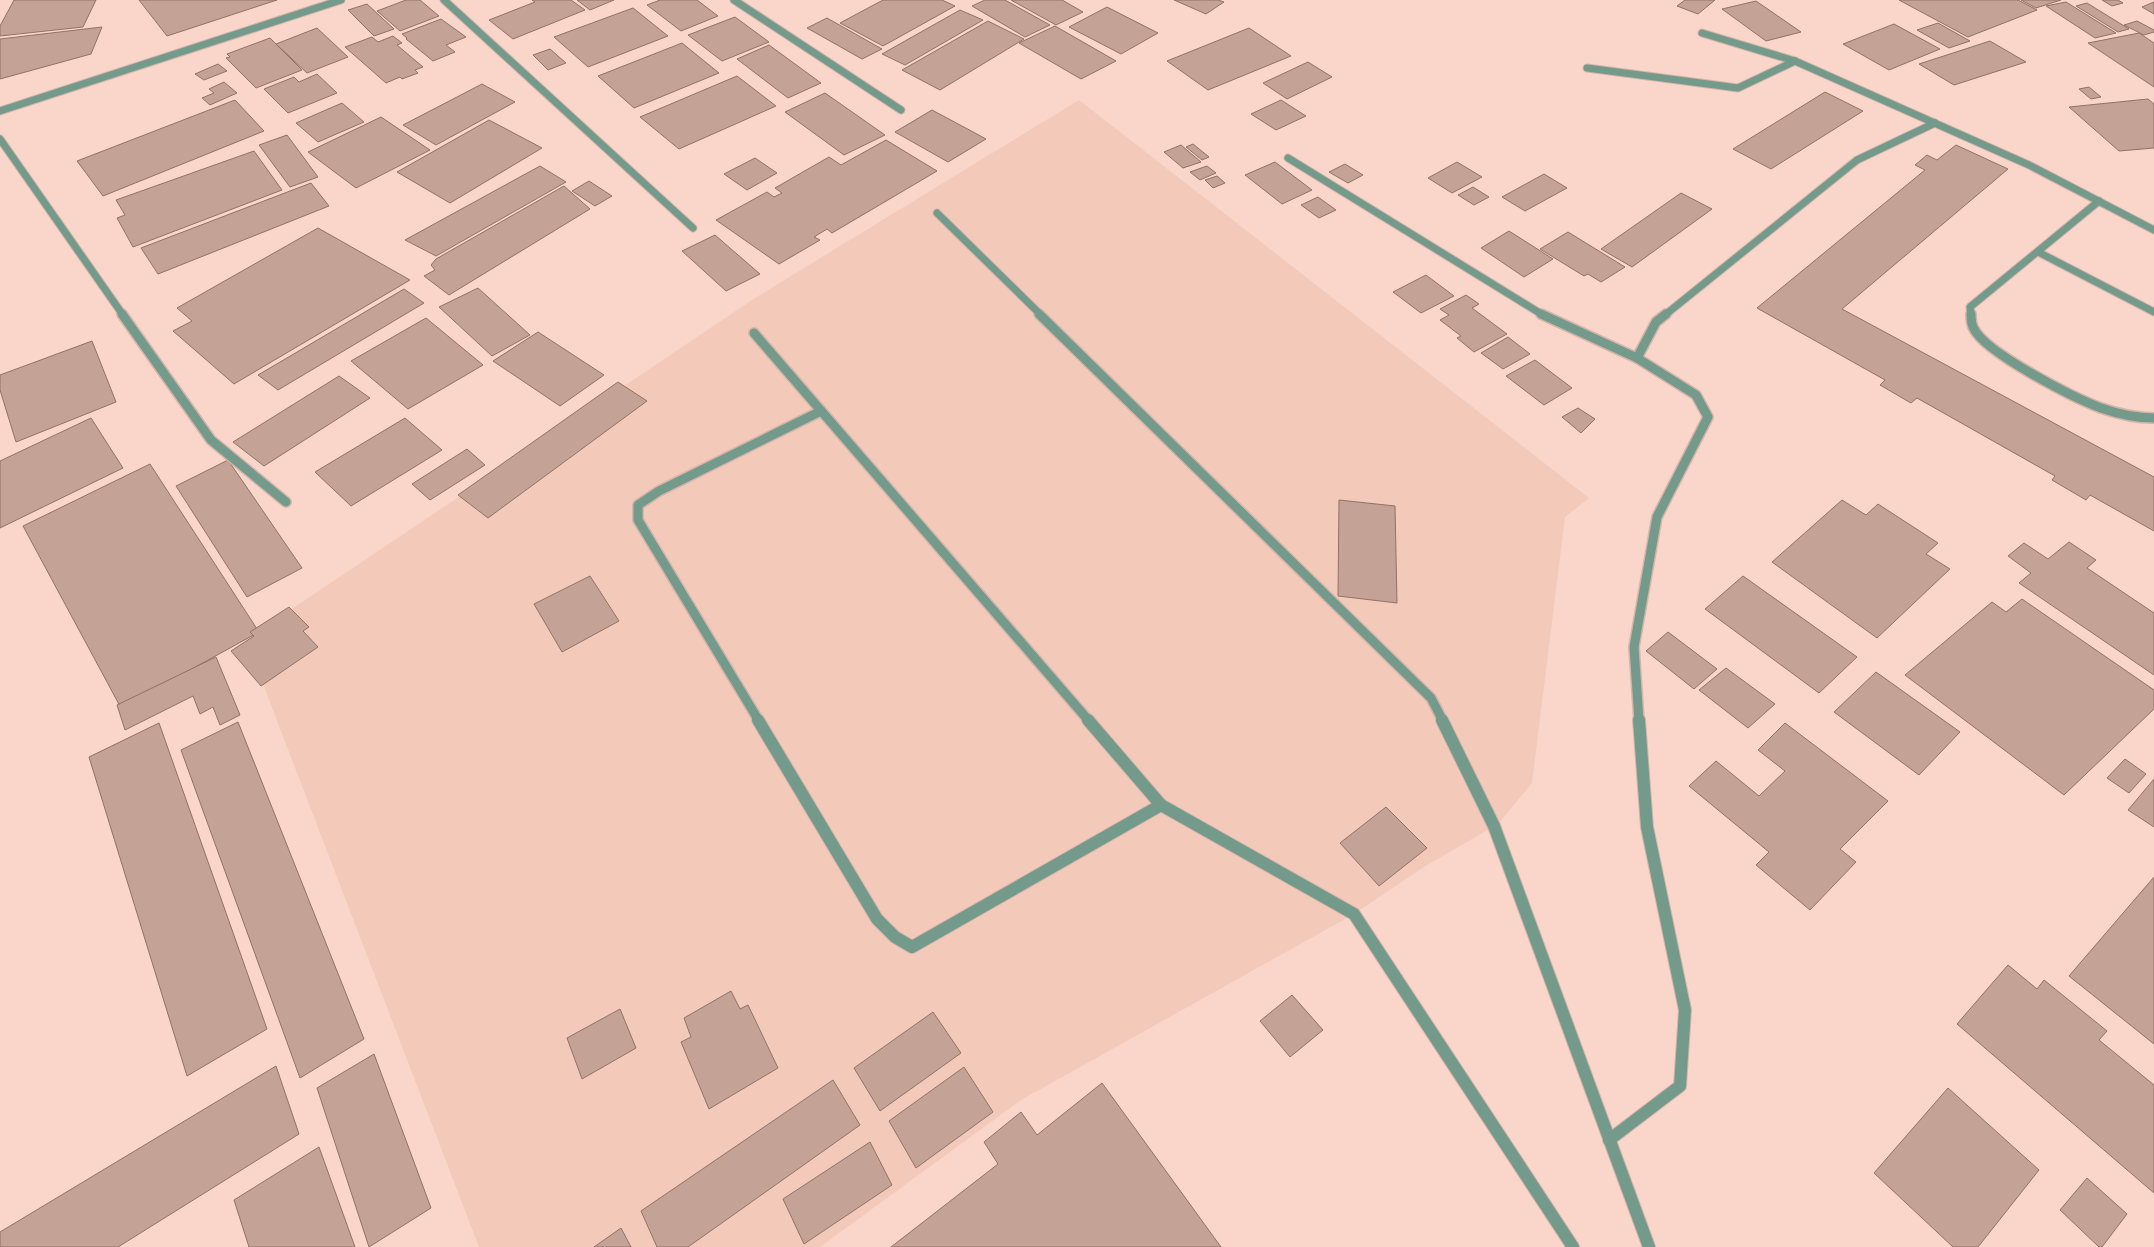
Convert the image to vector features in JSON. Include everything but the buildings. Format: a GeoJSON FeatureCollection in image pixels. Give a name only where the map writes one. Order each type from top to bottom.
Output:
{"type":"FeatureCollection","features":[{"type":"Feature","properties":{"kind":"street"},"geometry":{"type":"LineString","coordinates":[[0,111],[341,0]]}},
{"type":"Feature","properties":{"kind":"street"},"geometry":{"type":"LineString","coordinates":[[444,0],[693,228]]}},
{"type":"Feature","properties":{"kind":"street"},"geometry":{"type":"LineString","coordinates":[[734,0],[901,110]]}},
{"type":"Feature","properties":{"kind":"street"},"geometry":{"type":"LineString","coordinates":[[1702,33],[1795,60],[2029,165],[2154,230]]}},
{"type":"Feature","properties":{"kind":"street"},"geometry":{"type":"LineString","coordinates":[[1587,68],[1738,88],[1752,83],[1795,60]]}},
{"type":"Feature","properties":{"kind":"street"},"geometry":{"type":"LineString","coordinates":[[1637,358],[1656,322],[1857,160],[1935,123]]}},
{"type":"Feature","properties":{"kind":"street"},"geometry":{"type":"LineString","coordinates":[[0,139],[211,440],[286,502]]}},
{"type":"Feature","properties":{"kind":"street"},"geometry":{"type":"LineString","coordinates":[[1288,158],[1542,315],[1637,358],[1696,395],[1708,417],[1657,517],[1634,648],[1647,827],[1685,1010],[1680,1086],[1608,1140]]}},
{"type":"Feature","properties":{"kind":"street"},"geometry":{"type":"LineString","coordinates":[[2099,201],[1970,307],[1974,329],[1993,348],[2033,373],[2100,408],[2138,418],[2154,418]]}},
{"type":"Feature","properties":{"kind":"street"},"geometry":{"type":"LineString","coordinates":[[937,213],[1430,698],[1494,826],[1608,1140],[1649,1247]]}},
{"type":"Feature","properties":{"kind":"street"},"geometry":{"type":"LineString","coordinates":[[2038,252],[2154,312]]}},
{"type":"Feature","properties":{"kind":"street"},"geometry":{"type":"LineString","coordinates":[[754,333],[1161,805],[1354,914],[1573,1247]]}},
{"type":"Feature","properties":{"kind":"street"},"geometry":{"type":"LineString","coordinates":[[821,411],[658,491],[638,505],[638,520],[877,919],[895,937],[912,947],[1161,805]]}},
{"type":"Feature","properties":{"kind":"shaded area"},"geometry":{"type":"Polygon","coordinates":[[[1079,100],[1589,498],[1565,517],[1532,783],[1498,824],[1427,865],[1354,914],[1021,1100],[820,1247],[479,1247],[246,640],[755,298],[1079,100]]]}}]}
